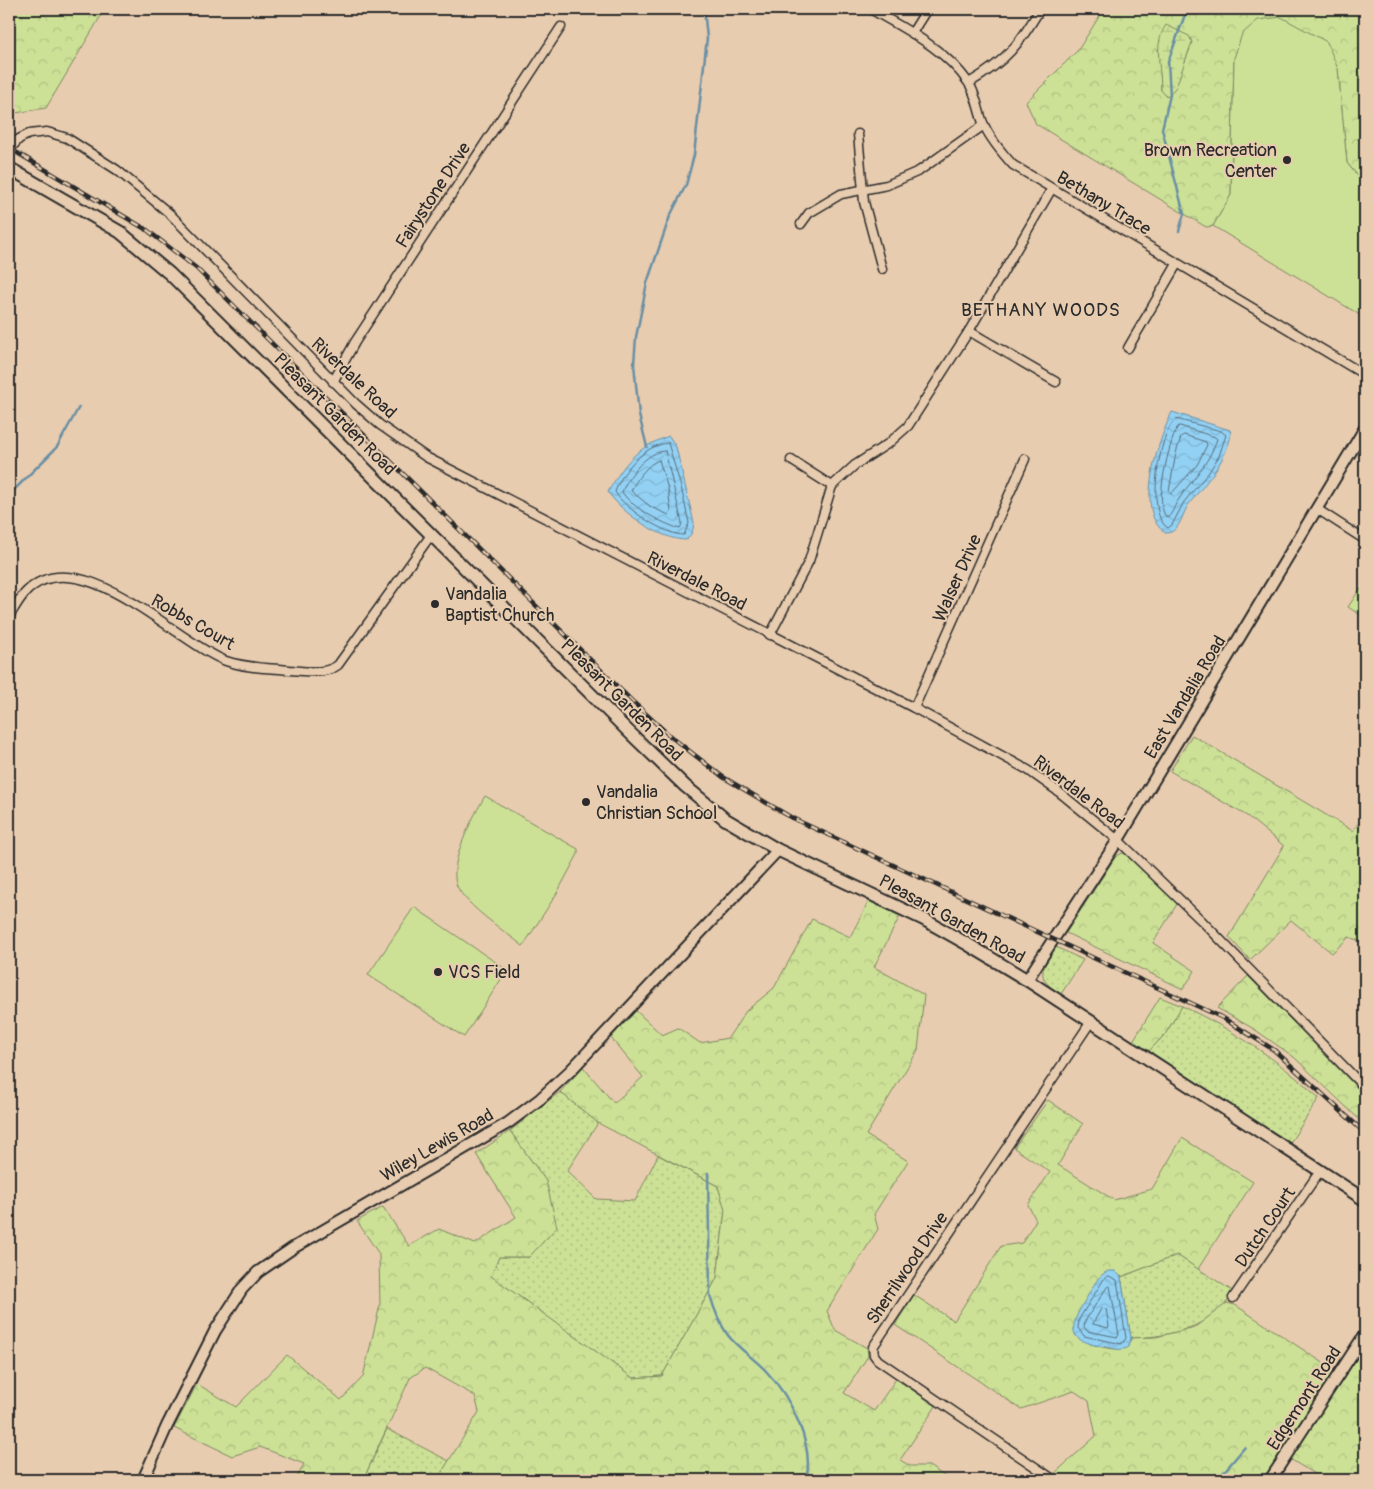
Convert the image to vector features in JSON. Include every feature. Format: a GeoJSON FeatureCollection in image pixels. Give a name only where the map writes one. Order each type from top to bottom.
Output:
{"type":"FeatureCollection","features":[{"type":"Feature","properties":{"kind":"main road","name":"Pleasant Garden Road"},"geometry":{"type":"LineString","coordinates":[[9,168],[120,232],[170,274],[685,786],[725,819],[778,850],[923,919],[1027,980],[1365,1200]]}},
{"type":"Feature","properties":{"kind":"street"},"geometry":{"type":"LineString","coordinates":[[912,33],[927,9]]}},
{"type":"Feature","properties":{"kind":"street"},"geometry":{"type":"LineString","coordinates":[[969,83],[998,65],[1013,52],[1040,9]]}},
{"type":"Feature","properties":{"kind":"street","name":"Bethany Trace"},"geometry":{"type":"LineString","coordinates":[[874,11],[912,33],[946,58],[969,83],[984,125],[998,148],[1013,165],[1051,190],[1365,376]]}},
{"type":"Feature","properties":{"kind":"street","name":"Fairystone Drive"},"geometry":{"type":"LineString","coordinates":[[333,382],[355,342],[561,27]]}},
{"type":"Feature","properties":{"kind":"street"},"geometry":{"type":"LineString","coordinates":[[801,224],[809,213],[828,200],[862,188],[887,185],[909,176],[974,134],[984,125]]}},
{"type":"Feature","properties":{"kind":"street","name":"Riverdale Road"},"geometry":{"type":"LineString","coordinates":[[9,150],[19,139],[29,134],[47,132],[67,138],[117,170],[170,214],[333,382],[380,425],[426,457],[914,708],[1028,770],[1059,792],[1118,840],[1203,922],[1365,1088]]}},
{"type":"Feature","properties":{"kind":"street"},"geometry":{"type":"LineString","coordinates":[[858,134],[862,188],[882,269]]}},
{"type":"Feature","properties":{"kind":"street"},"geometry":{"type":"LineString","coordinates":[[770,635],[809,561],[832,486],[855,465],[889,443],[908,426],[969,331],[1051,190]]}},
{"type":"Feature","properties":{"kind":"street"},"geometry":{"type":"LineString","coordinates":[[1128,348],[1177,264]]}},
{"type":"Feature","properties":{"kind":"street"},"geometry":{"type":"LineString","coordinates":[[969,331],[1056,382]]}},
{"type":"Feature","properties":{"kind":"street","name":"East Vandalia Road"},"geometry":{"type":"LineString","coordinates":[[1027,980],[1118,840],[1365,428]]}},
{"type":"Feature","properties":{"kind":"street","name":"Walser Drive"},"geometry":{"type":"LineString","coordinates":[[914,708],[1025,459]]}},
{"type":"Feature","properties":{"kind":"street"},"geometry":{"type":"LineString","coordinates":[[792,460],[832,486]]}},
{"type":"Feature","properties":{"kind":"street"},"geometry":{"type":"LineString","coordinates":[[1317,509],[1365,540]]}},
{"type":"Feature","properties":{"kind":"street","name":"Robbs Court"},"geometry":{"type":"LineString","coordinates":[[9,617],[26,592],[42,581],[70,576],[87,580],[120,596],[226,661],[256,667],[323,671],[338,665],[432,535]]}},
{"type":"Feature","properties":{"kind":"street","name":"Wiley Lewis Road"},"geometry":{"type":"LineString","coordinates":[[142,1480],[219,1324],[242,1289],[258,1272],[293,1248],[508,1123],[540,1099],[569,1072],[778,850]]}},
{"type":"Feature","properties":{"kind":"street","name":"Sherrilwood Drive"},"geometry":{"type":"LineString","coordinates":[[1050,1477],[878,1360],[873,1347],[1090,1022]]}},
{"type":"Feature","properties":{"kind":"street","name":"Dutch Court"},"geometry":{"type":"LineString","coordinates":[[1233,1298],[1320,1171]]}},
{"type":"Feature","properties":{"kind":"street","name":"Edgemont Road"},"geometry":{"type":"LineString","coordinates":[[1270,1480],[1365,1334]]}},
{"type":"Feature","properties":{"kind":"green space"},"geometry":{"type":"Polygon","coordinates":[[[9,9],[105,9],[46,108],[9,114],[9,9]]]}},
{"type":"Feature","properties":{"kind":"green space"},"geometry":{"type":"Polygon","coordinates":[[[1104,9],[1365,9],[1365,185],[1347,163],[1338,69],[1234,58],[1231,195],[1213,226],[1206,227],[1036,124],[1026,102],[1078,50],[1104,9]],[[1158,49],[1161,90],[1184,63],[1190,49],[1158,49]]]}},
{"type":"Feature","properties":{"kind":"green space"},"geometry":{"type":"Polygon","coordinates":[[[1281,17],[1327,42],[1338,69],[1347,163],[1365,185],[1365,318],[1213,226],[1231,195],[1234,58],[1242,34],[1258,20],[1281,17]]]}},
{"type":"Feature","properties":{"kind":"green space"},"geometry":{"type":"Polygon","coordinates":[[[1166,25],[1189,36],[1192,42],[1176,87],[1167,97],[1161,90],[1159,56],[1160,40],[1166,25]]]}},
{"type":"Feature","properties":{"kind":"green space"},"geometry":{"type":"Polygon","coordinates":[[[1360,589],[1365,592],[1365,618],[1348,607],[1360,589]]]}},
{"type":"Feature","properties":{"kind":"green space"},"geometry":{"type":"Polygon","coordinates":[[[1192,735],[1353,831],[1365,813],[1365,943],[1349,937],[1332,953],[1291,920],[1250,960],[1229,937],[1284,846],[1247,816],[1170,771],[1192,735]]]}},
{"type":"Feature","properties":{"kind":"green space"},"geometry":{"type":"Polygon","coordinates":[[[485,796],[578,849],[578,854],[557,893],[523,946],[468,902],[457,886],[455,877],[456,865],[463,840],[485,796]]]}},
{"type":"Feature","properties":{"kind":"green space"},"geometry":{"type":"Polygon","coordinates":[[[1123,853],[1130,856],[1177,904],[1153,943],[1195,971],[1183,989],[1066,933],[1116,856],[1123,853]]]}},
{"type":"Feature","properties":{"kind":"green space"},"geometry":{"type":"Polygon","coordinates":[[[869,901],[900,916],[874,967],[924,995],[918,1050],[866,1135],[908,1161],[874,1214],[878,1229],[827,1311],[835,1330],[867,1348],[868,1356],[844,1393],[874,1411],[896,1379],[936,1406],[900,1460],[910,1466],[929,1466],[950,1480],[437,1480],[479,1412],[475,1396],[425,1368],[410,1378],[363,1480],[296,1480],[304,1464],[260,1447],[232,1456],[174,1428],[197,1384],[236,1407],[287,1355],[341,1400],[363,1377],[380,1305],[379,1254],[357,1221],[383,1207],[409,1246],[439,1229],[475,1244],[516,1217],[476,1154],[510,1131],[546,1181],[557,1227],[529,1257],[499,1257],[491,1276],[633,1378],[662,1376],[717,1278],[725,1210],[718,1186],[598,1123],[560,1092],[583,1067],[614,1103],[643,1077],[611,1038],[635,1010],[662,1035],[678,1028],[700,1043],[728,1038],[746,1011],[774,988],[812,919],[850,937],[869,901]]]}},
{"type":"Feature","properties":{"kind":"green space","name":"VCS Field"},"geometry":{"type":"Polygon","coordinates":[[[414,907],[507,970],[464,1037],[368,975],[414,907]]]}},
{"type":"Feature","properties":{"kind":"green space"},"geometry":{"type":"Polygon","coordinates":[[[1056,947],[1083,960],[1061,994],[1047,983],[1043,974],[1046,962],[1056,947]]]}},
{"type":"Feature","properties":{"kind":"green space"},"geometry":{"type":"Polygon","coordinates":[[[1248,976],[1365,1096],[1365,1125],[1294,1057],[1254,1029],[1217,1008],[1248,976]]]}},
{"type":"Feature","properties":{"kind":"green space"},"geometry":{"type":"Polygon","coordinates":[[[1160,997],[1182,1006],[1166,1033],[1149,1051],[1133,1041],[1160,997]]]}},
{"type":"Feature","properties":{"kind":"green space"},"geometry":{"type":"Polygon","coordinates":[[[1182,1006],[1220,1025],[1254,1046],[1287,1070],[1319,1098],[1290,1143],[1149,1051],[1166,1033],[1182,1006]]]}},
{"type":"Feature","properties":{"kind":"green space"},"geometry":{"type":"Polygon","coordinates":[[[560,1092],[598,1123],[567,1171],[596,1199],[635,1201],[658,1155],[718,1186],[725,1210],[717,1278],[662,1376],[633,1378],[490,1276],[499,1257],[529,1257],[546,1181],[510,1131],[560,1092]]]}},
{"type":"Feature","properties":{"kind":"green space"},"geometry":{"type":"Polygon","coordinates":[[[1048,1100],[1083,1124],[1058,1165],[1114,1200],[1152,1189],[1182,1138],[1253,1182],[1198,1269],[1177,1255],[1121,1277],[1115,1271],[1075,1335],[1093,1345],[1117,1349],[1124,1348],[1129,1346],[1131,1338],[1156,1337],[1195,1327],[1227,1303],[1235,1305],[1334,1370],[1264,1480],[1053,1480],[1055,1473],[1096,1436],[1089,1401],[1074,1391],[1021,1409],[895,1325],[914,1295],[954,1321],[1001,1246],[1022,1243],[1036,1220],[1028,1205],[1050,1172],[1014,1148],[1048,1100]]]}},
{"type":"Feature","properties":{"kind":"green space"},"geometry":{"type":"Polygon","coordinates":[[[1177,1255],[1234,1292],[1215,1314],[1189,1328],[1161,1335],[1131,1338],[1121,1277],[1177,1255]]]}},
{"type":"Feature","properties":{"kind":"green space"},"geometry":{"type":"Polygon","coordinates":[[[1365,1346],[1365,1480],[1324,1480],[1290,1459],[1365,1346]]]}},
{"type":"Feature","properties":{"kind":"green space"},"geometry":{"type":"Polygon","coordinates":[[[387,1429],[449,1461],[437,1480],[363,1480],[387,1429]]]}},
{"type":"Feature","properties":{"kind":"water"},"geometry":{"type":"Polygon","coordinates":[[[1172,412],[1230,430],[1231,434],[1220,463],[1189,504],[1175,530],[1166,533],[1156,523],[1151,509],[1150,493],[1156,457],[1172,412]]]}},
{"type":"Feature","properties":{"kind":"water"},"geometry":{"type":"Polygon","coordinates":[[[669,436],[676,447],[694,523],[692,533],[686,540],[665,535],[643,524],[614,500],[608,492],[632,457],[648,446],[669,436]]]}},
{"type":"Feature","properties":{"kind":"water"},"geometry":{"type":"Polygon","coordinates":[[[1108,1271],[1115,1271],[1121,1277],[1131,1338],[1129,1347],[1124,1349],[1093,1345],[1077,1337],[1074,1332],[1076,1317],[1081,1308],[1096,1282],[1108,1271]]]}},
{"type":"Feature","properties":{"kind":"waterway"},"geometry":{"type":"LineString","coordinates":[[647,447],[639,415],[634,364],[636,337],[647,283],[670,216],[686,185],[694,155],[707,38],[704,9]]}},
{"type":"Feature","properties":{"kind":"waterway"},"geometry":{"type":"LineString","coordinates":[[1179,231],[1184,214],[1162,129],[1170,95],[1168,62],[1187,9]]}},
{"type":"Feature","properties":{"kind":"waterway"},"geometry":{"type":"LineString","coordinates":[[9,495],[57,447],[79,407]]}},
{"type":"Feature","properties":{"kind":"waterway"},"geometry":{"type":"LineString","coordinates":[[708,1173],[710,1295],[719,1320],[727,1334],[775,1381],[792,1407],[804,1437],[807,1452],[806,1480]]}},
{"type":"Feature","properties":{"kind":"waterway"},"geometry":{"type":"LineString","coordinates":[[1217,1480],[1245,1447]]}},
{"type":"Feature","properties":{"kind":"railway"},"geometry":{"type":"LineString","coordinates":[[9,148],[147,230],[196,268],[634,703],[670,736],[723,777],[792,818],[1223,1018],[1274,1050],[1365,1133]]}},
{"type":"Feature","properties":{"kind":"place","name":"Brown Recreation Center"},"geometry":{"type":"Point","coordinates":[1287,160]}},
{"type":"Feature","properties":{"kind":"place","name":"Vandalia Baptist Church"},"geometry":{"type":"Point","coordinates":[435,604]}},
{"type":"Feature","properties":{"kind":"place","name":"Vandalia Christian School"},"geometry":{"type":"Point","coordinates":[586,802]}},
{"type":"Feature","properties":{"kind":"place","name":"VCS Field"},"geometry":{"type":"Point","coordinates":[438,972]}},
{"type":"Feature","properties":{"kind":"district","name":"BETHANY WOODS"},"geometry":{"type":"Point","coordinates":[1041,309]}}]}
